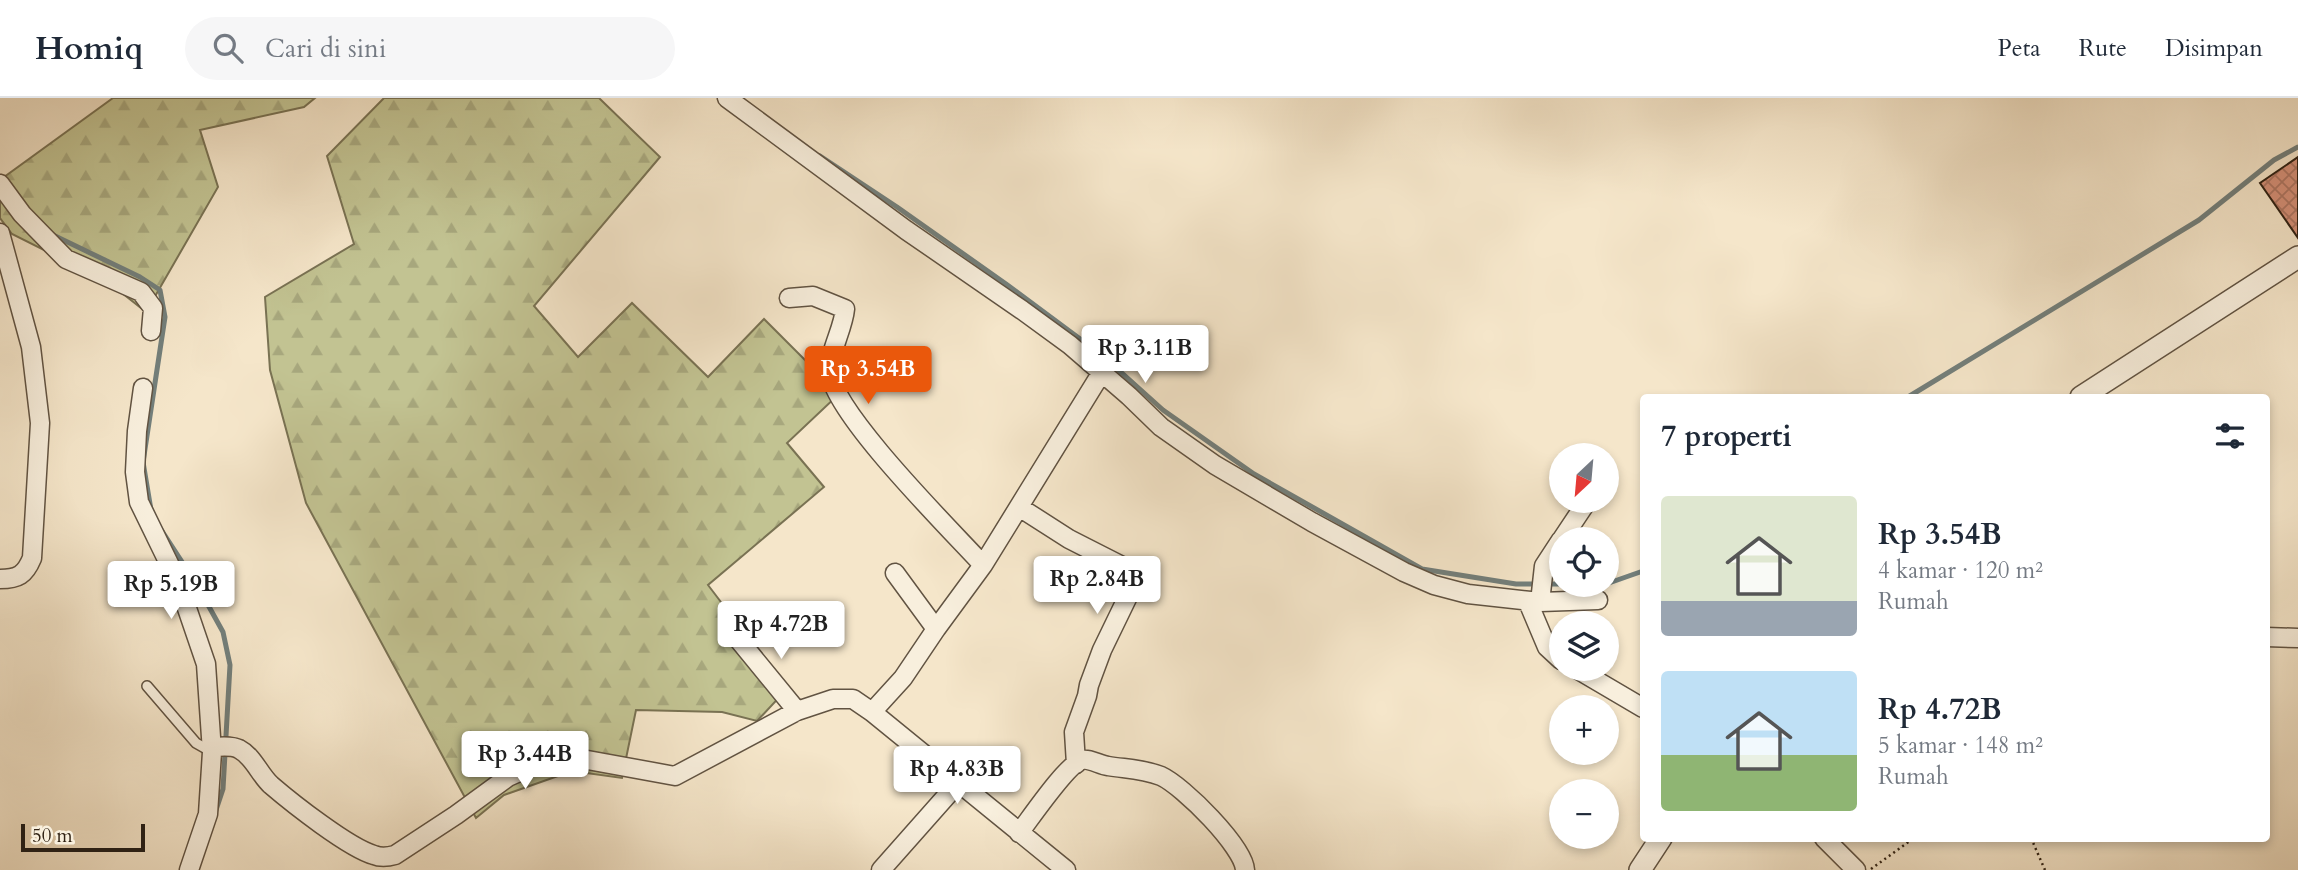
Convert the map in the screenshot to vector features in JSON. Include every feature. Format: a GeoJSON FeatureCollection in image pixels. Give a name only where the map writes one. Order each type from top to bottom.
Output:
{"type":"FeatureCollection","features":[{"type":"Feature","properties":{"kind":"street"},"geometry":{"type":"LineString","coordinates":[[727,98],[906,230],[1070,345],[1161,427],[1215,465],[1312,522],[1404,572],[1434,585],[1468,594],[1536,601],[1598,600]]}},
{"type":"Feature","properties":{"kind":"street"},"geometry":{"type":"LineString","coordinates":[[0,184],[22,214],[66,259],[141,292],[153,309],[150,331]]}},
{"type":"Feature","properties":{"kind":"street"},"geometry":{"type":"LineString","coordinates":[[0,233],[32,347],[40,423],[32,558],[21,576],[0,579]]}},
{"type":"Feature","properties":{"kind":"street"},"geometry":{"type":"LineString","coordinates":[[2091,394],[2296,263]]}},
{"type":"Feature","properties":{"kind":"street"},"geometry":{"type":"LineString","coordinates":[[789,298],[813,296],[845,309],[830,370],[836,393],[908,484],[983,565]]}},
{"type":"Feature","properties":{"kind":"street"},"geometry":{"type":"LineString","coordinates":[[872,712],[904,678],[983,565],[1102,372]]}},
{"type":"Feature","properties":{"kind":"street"},"geometry":{"type":"LineString","coordinates":[[143,388],[135,472],[139,502],[178,582],[206,664],[219,748],[208,814],[189,870]]}},
{"type":"Feature","properties":{"kind":"street"},"geometry":{"type":"LineString","coordinates":[[1019,507],[1069,539],[1135,575],[1133,586],[1088,685],[1087,696],[1074,732],[1076,764]]}},
{"type":"Feature","properties":{"kind":"street"},"geometry":{"type":"LineString","coordinates":[[1549,558],[1544,566],[1536,601],[1549,648]]}},
{"type":"Feature","properties":{"kind":"street"},"geometry":{"type":"LineString","coordinates":[[895,573],[936,629]]}},
{"type":"Feature","properties":{"kind":"street"},"geometry":{"type":"LineString","coordinates":[[734,634],[797,711]]}},
{"type":"Feature","properties":{"kind":"street"},"geometry":{"type":"LineString","coordinates":[[2270,637],[2298,638]]}},
{"type":"Feature","properties":{"kind":"street"},"geometry":{"type":"LineString","coordinates":[[1597,681],[1640,706]]}},
{"type":"Feature","properties":{"kind":"street"},"geometry":{"type":"LineString","coordinates":[[219,748],[242,751],[269,783],[343,838],[373,855],[384,857],[395,855],[508,778],[542,762],[571,757],[675,776],[797,711],[833,699],[853,699],[1066,870]]}},
{"type":"Feature","properties":{"kind":"street"},"geometry":{"type":"LineString","coordinates":[[1019,834],[1061,779],[1076,764],[1086,760],[1109,766],[1137,768],[1164,777],[1205,810],[1242,856],[1245,870]]}},
{"type":"Feature","properties":{"kind":"street"},"geometry":{"type":"LineString","coordinates":[[881,870],[958,783]]}},
{"type":"Feature","properties":{"kind":"street"},"geometry":{"type":"LineString","coordinates":[[1640,870],[1658,842]]}},
{"type":"Feature","properties":{"kind":"street"},"geometry":{"type":"LineString","coordinates":[[1828,842],[1856,870]]}},
{"type":"Feature","properties":{"kind":"lane"},"geometry":{"type":"LineString","coordinates":[[147,686],[196,743],[219,748]]}},
{"type":"Feature","properties":{"kind":"path"},"geometry":{"type":"LineString","coordinates":[[1870,870],[1908,842]]}},
{"type":"Feature","properties":{"kind":"path"},"geometry":{"type":"LineString","coordinates":[[2033,842],[2045,870]]}},
{"type":"Feature","properties":{"kind":"green space"},"geometry":{"type":"Polygon","coordinates":[[[113,98],[315,98],[304,107],[200,130],[218,187],[146,312],[108,282],[12,234],[0,218],[0,180],[113,98]]]}},
{"type":"Feature","properties":{"kind":"green space"},"geometry":{"type":"Polygon","coordinates":[[[384,98],[599,98],[660,157],[534,306],[578,357],[632,303],[708,377],[764,319],[839,394],[787,443],[824,487],[708,585],[787,689],[757,721],[722,712],[636,710],[622,778],[572,771],[504,795],[476,818],[306,503],[270,370],[265,297],[354,244],[327,156],[384,98]]]}},
{"type":"Feature","properties":{"kind":"building"},"geometry":{"type":"Polygon","coordinates":[[[2298,157],[2298,238],[2260,183],[2298,157]]]}},
{"type":"Feature","properties":{"kind":"waterway"},"geometry":{"type":"LineString","coordinates":[[1913,394],[2199,220],[2274,160],[2298,147]]}},
{"type":"Feature","properties":{"kind":"waterway"},"geometry":{"type":"LineString","coordinates":[[820,156],[1006,284],[1103,356],[1163,410],[1254,474],[1422,569],[1516,584],[1549,584]]}},
{"type":"Feature","properties":{"kind":"waterway"},"geometry":{"type":"LineString","coordinates":[[53,235],[140,277],[160,290],[165,317],[143,462],[151,510]]}},
{"type":"Feature","properties":{"kind":"waterway"},"geometry":{"type":"LineString","coordinates":[[162,531],[223,632],[230,665],[223,789],[215,813]]}},
{"type":"Feature","properties":{"kind":"waterway"},"geometry":{"type":"LineString","coordinates":[[1619,579],[1640,572]]}}]}
